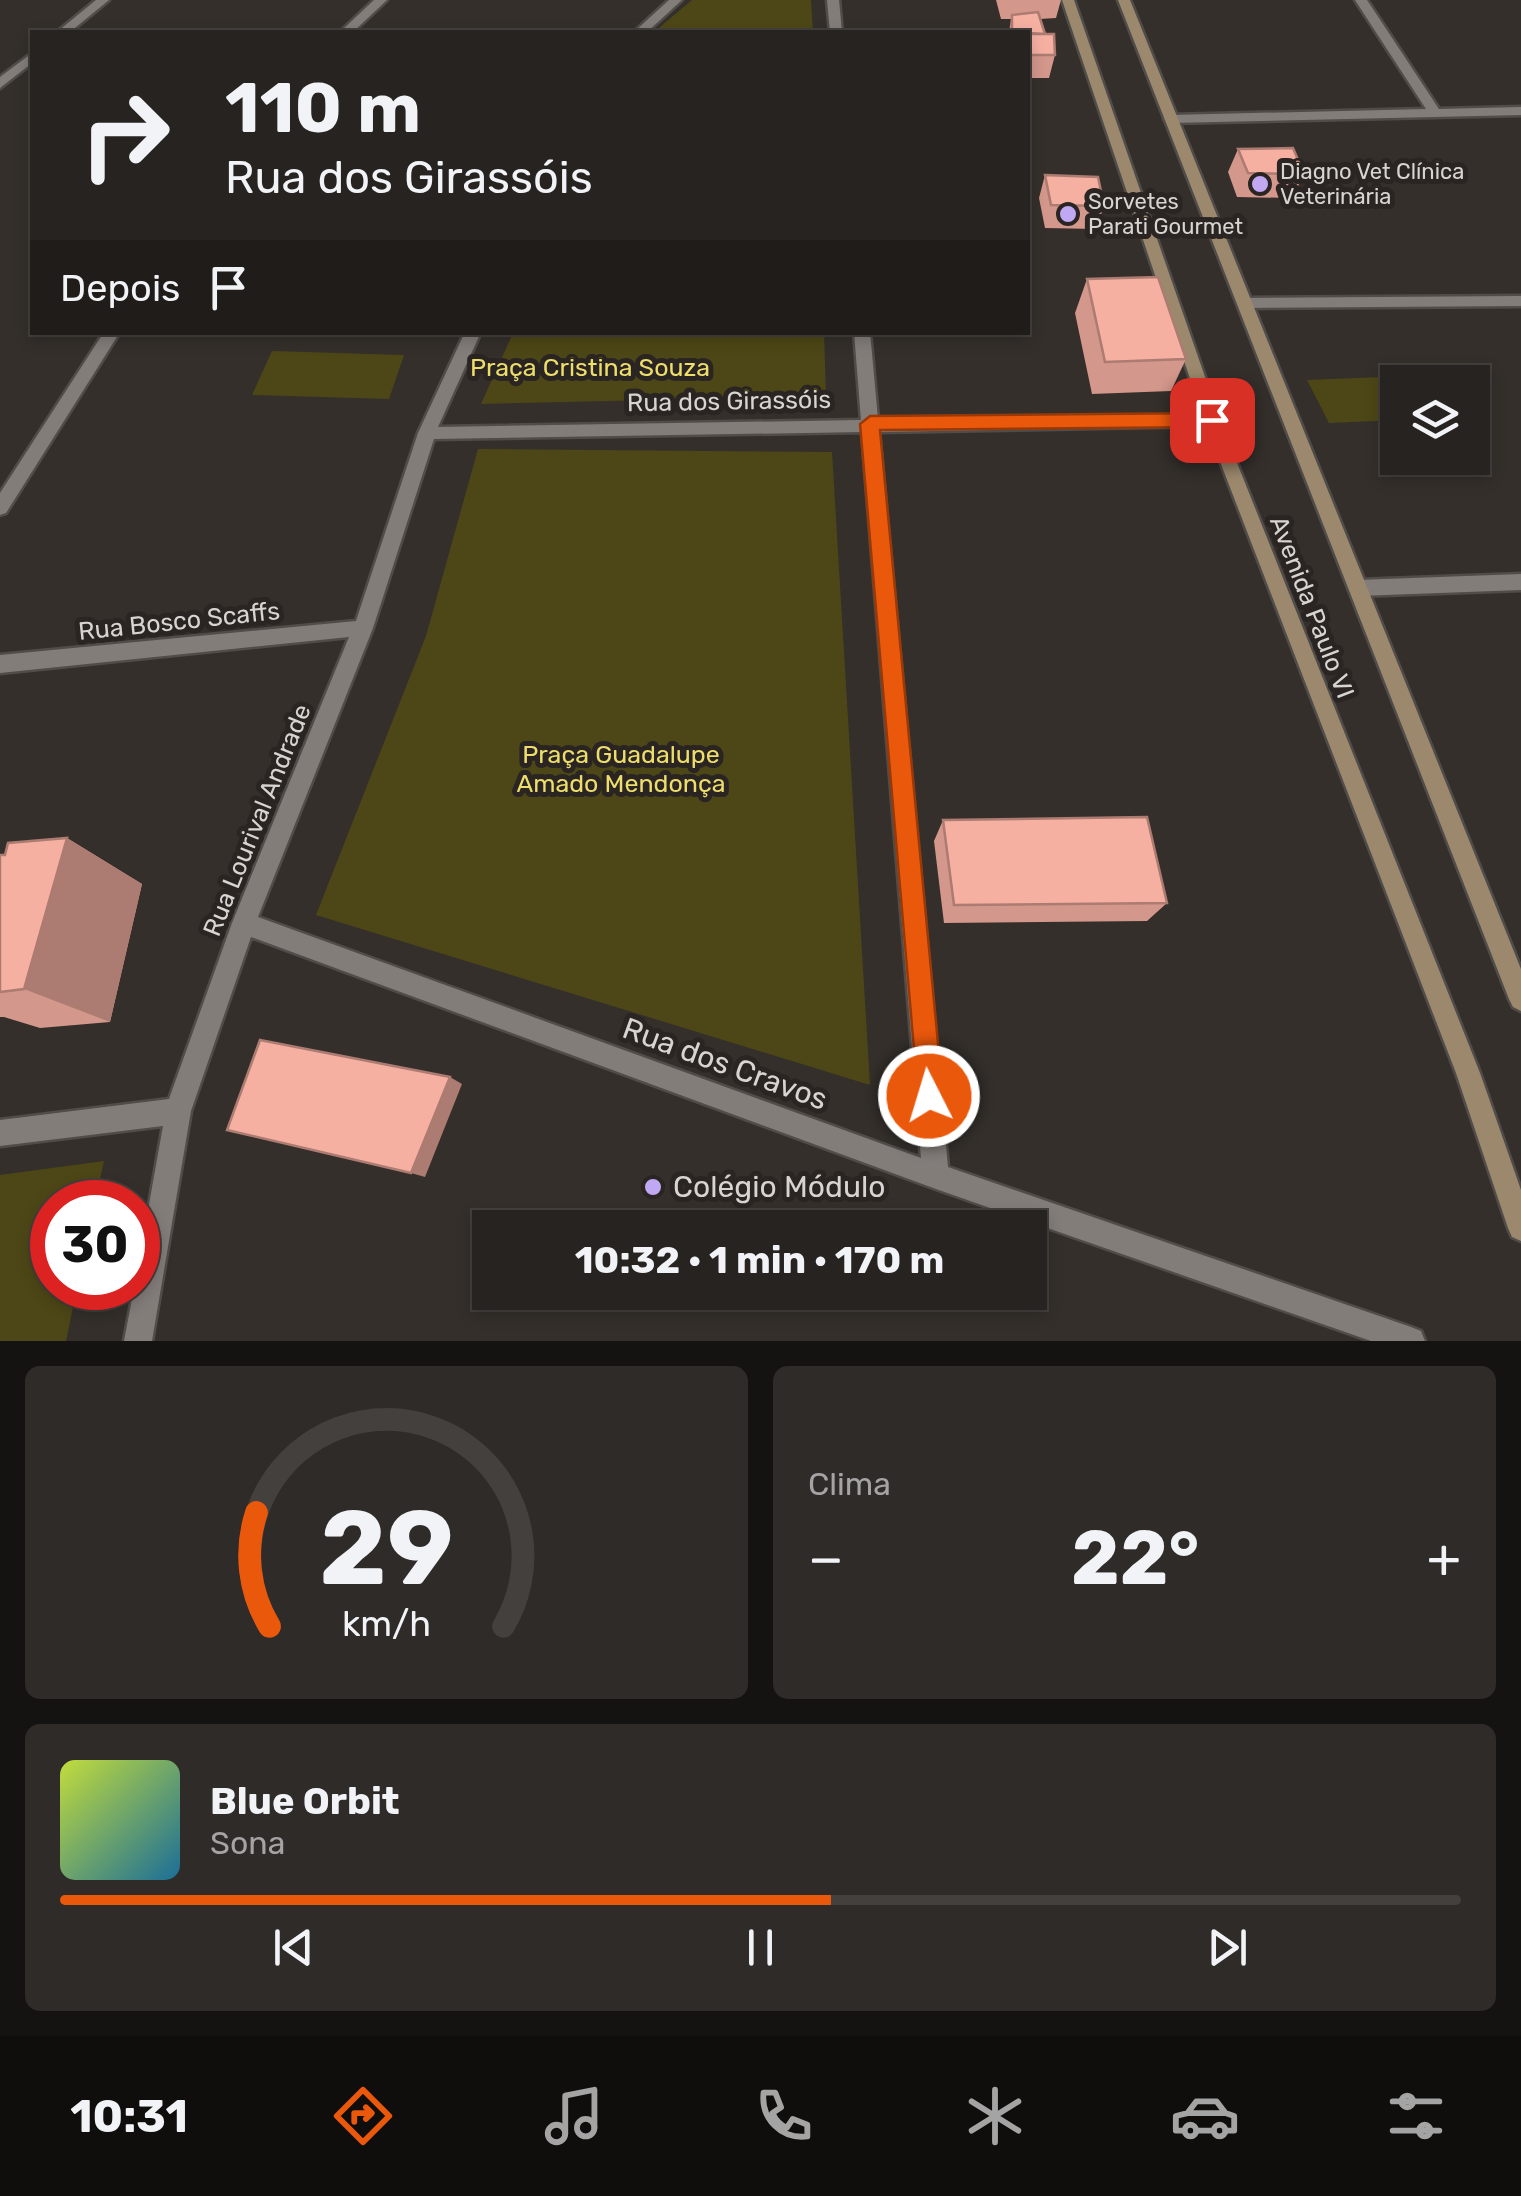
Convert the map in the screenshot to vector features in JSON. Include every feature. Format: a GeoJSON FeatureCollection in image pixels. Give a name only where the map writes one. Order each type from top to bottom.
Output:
{"type":"FeatureCollection","features":[{"type":"Feature","properties":{"kind":"main road","name":"Avenida Paulo VI"},"geometry":{"type":"LineString","coordinates":[[1068,0],[1212,420],[1468,1073],[1521,1228]]}},
{"type":"Feature","properties":{"kind":"main road","name":"Avenida Paulo VI"},"geometry":{"type":"LineString","coordinates":[[1124,0],[1521,999]]}},
{"type":"Feature","properties":{"kind":"street"},"geometry":{"type":"LineString","coordinates":[[65,30],[102,0]]}},
{"type":"Feature","properties":{"kind":"street"},"geometry":{"type":"LineString","coordinates":[[348,30],[381,0]]}},
{"type":"Feature","properties":{"kind":"street"},"geometry":{"type":"LineString","coordinates":[[642,30],[676,0]]}},
{"type":"Feature","properties":{"kind":"street"},"geometry":{"type":"LineString","coordinates":[[833,0],[836,30]]}},
{"type":"Feature","properties":{"kind":"street"},"geometry":{"type":"LineString","coordinates":[[1361,0],[1435,112]]}},
{"type":"Feature","properties":{"kind":"street"},"geometry":{"type":"LineString","coordinates":[[0,84],[30,60]]}},
{"type":"Feature","properties":{"kind":"street"},"geometry":{"type":"LineString","coordinates":[[1171,119],[1521,111]]}},
{"type":"Feature","properties":{"kind":"street"},"geometry":{"type":"LineString","coordinates":[[1244,302],[1521,301]]}},
{"type":"Feature","properties":{"kind":"street"},"geometry":{"type":"LineString","coordinates":[[0,508],[110,335]]}},
{"type":"Feature","properties":{"kind":"street","name":"Rua Lourival Andrade"},"geometry":{"type":"LineString","coordinates":[[138,1341],[178,1111],[244,923],[362,628],[426,432],[472,335]]}},
{"type":"Feature","properties":{"kind":"street"},"geometry":{"type":"LineString","coordinates":[[862,335],[936,1176]]}},
{"type":"Feature","properties":{"kind":"street","name":"Rua dos Girassóis"},"geometry":{"type":"LineString","coordinates":[[426,432],[1212,420]]}},
{"type":"Feature","properties":{"kind":"street"},"geometry":{"type":"LineString","coordinates":[[1358,588],[1521,582]]}},
{"type":"Feature","properties":{"kind":"street","name":"Rua Bosco Scaffs"},"geometry":{"type":"LineString","coordinates":[[0,664],[362,628]]}},
{"type":"Feature","properties":{"kind":"street","name":"Rua dos Cravos"},"geometry":{"type":"LineString","coordinates":[[244,923],[936,1176],[1411,1341]]}},
{"type":"Feature","properties":{"kind":"street"},"geometry":{"type":"LineString","coordinates":[[0,1133],[178,1111]]}},
{"type":"Feature","properties":{"kind":"green space"},"geometry":{"type":"Polygon","coordinates":[[[692,0],[811,0],[813,30],[656,30],[692,0]]]}},
{"type":"Feature","properties":{"kind":"green space","name":"Praça Cristina Souza"},"geometry":{"type":"Polygon","coordinates":[[[512,335],[824,335],[826,396],[481,404],[512,335]]]}},
{"type":"Feature","properties":{"kind":"green space"},"geometry":{"type":"Polygon","coordinates":[[[272,351],[404,355],[389,399],[252,395],[272,351]]]}},
{"type":"Feature","properties":{"kind":"green space"},"geometry":{"type":"Polygon","coordinates":[[[1380,377],[1380,421],[1329,423],[1307,380],[1380,377]]]}},
{"type":"Feature","properties":{"kind":"green space","name":"Praça Guadalupe Amado Mendonça"},"geometry":{"type":"Polygon","coordinates":[[[478,449],[832,452],[870,1085],[316,915],[426,636],[478,449]]]}},
{"type":"Feature","properties":{"kind":"green space"},"geometry":{"type":"Polygon","coordinates":[[[104,1161],[100,1180],[30,1180],[30,1310],[72,1310],[66,1341],[0,1341],[0,1175],[104,1161]]]}},
{"type":"Feature","properties":{"kind":"building"},"geometry":{"type":"Polygon","coordinates":[[[1038,12],[1045,34],[1012,30],[1012,15],[1038,12]]]}},
{"type":"Feature","properties":{"kind":"building"},"geometry":{"type":"Polygon","coordinates":[[[1030,34],[1054,34],[1055,55],[1030,55],[1030,34]]]}},
{"type":"Feature","properties":{"kind":"building"},"geometry":{"type":"Polygon","coordinates":[[[1293,148],[1304,174],[1248,173],[1238,149],[1293,148]]]}},
{"type":"Feature","properties":{"kind":"building"},"geometry":{"type":"Polygon","coordinates":[[[1045,175],[1098,177],[1104,206],[1051,205],[1045,175]]]}},
{"type":"Feature","properties":{"kind":"building"},"geometry":{"type":"Polygon","coordinates":[[[1158,277],[1186,359],[1105,362],[1087,279],[1158,277]]]}},
{"type":"Feature","properties":{"kind":"building"},"geometry":{"type":"Polygon","coordinates":[[[1147,817],[1167,903],[954,905],[943,820],[1147,817]]]}},
{"type":"Feature","properties":{"kind":"building"},"geometry":{"type":"Polygon","coordinates":[[[67,838],[24,989],[0,992],[0,855],[5,855],[8,843],[67,838]]]}},
{"type":"Feature","properties":{"kind":"building"},"geometry":{"type":"Polygon","coordinates":[[[260,1040],[450,1077],[411,1173],[227,1130],[260,1040]]]}},
{"type":"Feature","properties":{"kind":"place","name":"Diagno Vet Clínica Veterinária"},"geometry":{"type":"Point","coordinates":[1260,184]}},
{"type":"Feature","properties":{"kind":"place","name":"Sorvetes Parati Gourmet"},"geometry":{"type":"Point","coordinates":[1068,214]}},
{"type":"Feature","properties":{"kind":"place","name":"Colégio Módulo"},"geometry":{"type":"Point","coordinates":[653,1187]}},
{"type":"Feature","properties":{"kind":"route"},"geometry":{"type":"LineString","coordinates":[[929,1096],[870,424],[1212,420]]}}]}
